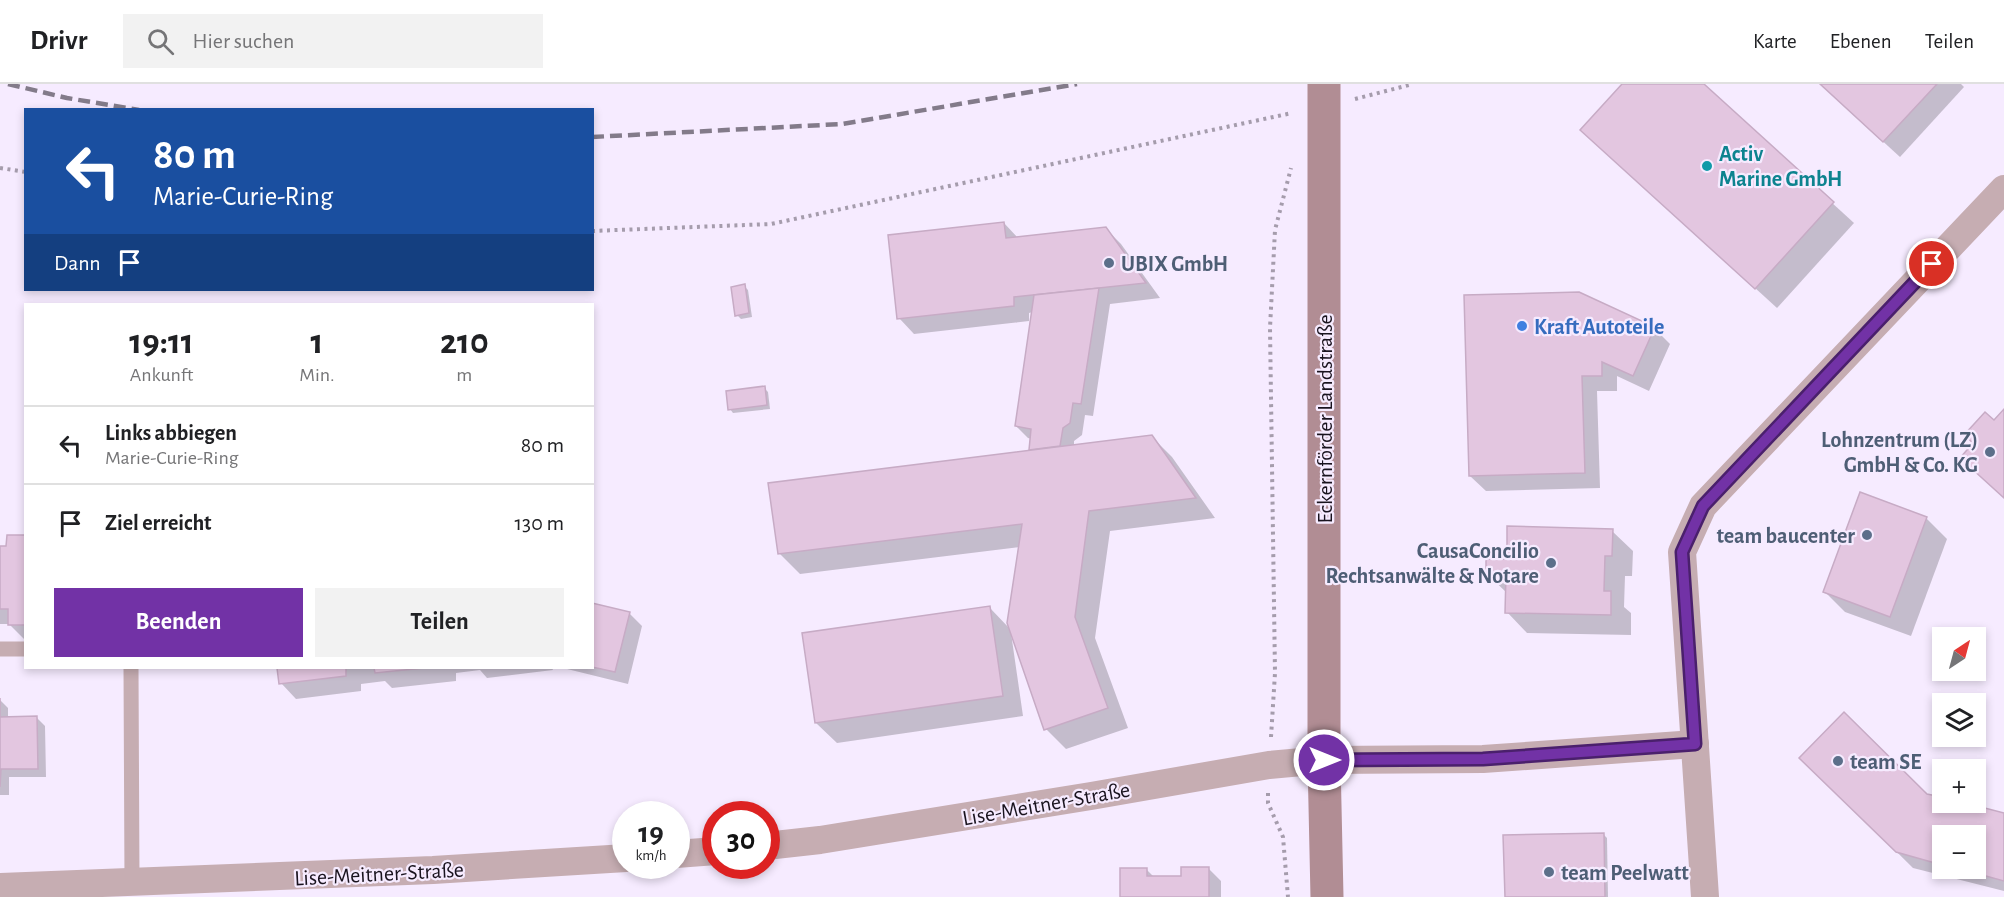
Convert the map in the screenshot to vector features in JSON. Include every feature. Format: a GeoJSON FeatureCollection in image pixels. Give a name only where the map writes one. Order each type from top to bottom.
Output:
{"type":"FeatureCollection","features":[{"type":"Feature","properties":{"kind":"street","name":"Eckernförder Landstraße"},"geometry":{"type":"LineString","coordinates":[[1327,897],[1324,760],[1331,97]]}},
{"type":"Feature","properties":{"kind":"street"},"geometry":{"type":"LineString","coordinates":[[1705,897],[1682,552],[1703,506],[2004,189]]}},
{"type":"Feature","properties":{"kind":"street","name":"Lise-Meitner-Straße"},"geometry":{"type":"LineString","coordinates":[[780,844],[879,831],[1269,765],[1324,760],[1483,759],[1695,744]]}},
{"type":"Feature","properties":{"kind":"street","name":"Lise-Meitner-Straße"},"geometry":{"type":"LineString","coordinates":[[0,887],[497,867],[612,859]]}},
{"type":"Feature","properties":{"kind":"lane"},"geometry":{"type":"LineString","coordinates":[[0,649],[24,649]]}},
{"type":"Feature","properties":{"kind":"lane"},"geometry":{"type":"LineString","coordinates":[[131,669],[132,883]]}},
{"type":"Feature","properties":{"kind":"path"},"geometry":{"type":"LineString","coordinates":[[594,231],[771,224],[1331,97],[1413,84]]}},
{"type":"Feature","properties":{"kind":"path"},"geometry":{"type":"LineString","coordinates":[[1288,897],[1283,837],[1268,803],[1275,673],[1270,328],[1275,230],[1291,166]]}},
{"type":"Feature","properties":{"kind":"path"},"geometry":{"type":"LineString","coordinates":[[0,168],[24,172]]}},
{"type":"Feature","properties":{"kind":"building","name":"Activ Marine GmbH"},"geometry":{"type":"Polygon","coordinates":[[[1622,84],[1704,84],[1834,202],[1755,289],[1580,130],[1622,84]]]}},
{"type":"Feature","properties":{"kind":"building"},"geometry":{"type":"Polygon","coordinates":[[[1820,84],[1937,84],[1883,142],[1820,84]]]}},
{"type":"Feature","properties":{"kind":"building"},"geometry":{"type":"Polygon","coordinates":[[[1004,222],[1006,238],[1106,227],[1146,283],[1014,297],[1014,306],[897,319],[888,235],[1004,222]]]}},
{"type":"Feature","properties":{"kind":"building"},"geometry":{"type":"Polygon","coordinates":[[[745,284],[749,313],[735,316],[731,287],[745,284]]]}},
{"type":"Feature","properties":{"kind":"building"},"geometry":{"type":"Polygon","coordinates":[[[1099,288],[1081,404],[1073,403],[1070,423],[1063,428],[1060,446],[1029,450],[1031,429],[1015,426],[1034,295],[1099,288]]]}},
{"type":"Feature","properties":{"kind":"building"},"geometry":{"type":"Polygon","coordinates":[[[1579,292],[1655,327],[1633,376],[1602,362],[1602,376],[1582,376],[1585,473],[1469,476],[1464,295],[1579,292]]]}},
{"type":"Feature","properties":{"kind":"building"},"geometry":{"type":"Polygon","coordinates":[[[765,386],[767,405],[728,410],[726,391],[765,386]]]}},
{"type":"Feature","properties":{"kind":"building"},"geometry":{"type":"Polygon","coordinates":[[[2004,409],[2004,498],[1960,458],[1973,443],[1964,435],[1985,412],[1994,420],[2004,409]]]}},
{"type":"Feature","properties":{"kind":"building"},"geometry":{"type":"Polygon","coordinates":[[[1152,435],[1196,498],[1089,511],[1075,617],[1108,708],[1044,730],[1007,623],[1022,524],[778,554],[768,483],[1152,435]]]}},
{"type":"Feature","properties":{"kind":"building"},"geometry":{"type":"Polygon","coordinates":[[[1860,492],[1927,517],[1890,617],[1823,592],[1860,492]]]}},
{"type":"Feature","properties":{"kind":"building"},"geometry":{"type":"Polygon","coordinates":[[[1507,526],[1613,529],[1612,556],[1605,556],[1604,591],[1611,591],[1611,615],[1505,613],[1506,574],[1486,574],[1486,559],[1507,559],[1507,526]]]}},
{"type":"Feature","properties":{"kind":"building"},"geometry":{"type":"Polygon","coordinates":[[[7,535],[24,535],[24,625],[8,625],[8,609],[0,609],[0,546],[6,546],[7,535]]]}},
{"type":"Feature","properties":{"kind":"building"},"geometry":{"type":"Polygon","coordinates":[[[594,603],[630,612],[615,672],[594,667],[594,603]]]}},
{"type":"Feature","properties":{"kind":"building"},"geometry":{"type":"Polygon","coordinates":[[[990,606],[1003,696],[815,723],[802,633],[990,606]]]}},
{"type":"Feature","properties":{"kind":"building"},"geometry":{"type":"Polygon","coordinates":[[[277,669],[346,669],[346,676],[279,684],[277,669]]]}},
{"type":"Feature","properties":{"kind":"building"},"geometry":{"type":"Polygon","coordinates":[[[374,669],[414,669],[375,673],[374,669]]]}},
{"type":"Feature","properties":{"kind":"building"},"geometry":{"type":"Polygon","coordinates":[[[1844,712],[1927,794],[1932,795],[1932,813],[1986,813],[1986,808],[2004,813],[2004,881],[1986,876],[1986,825],[1932,825],[1932,862],[1896,852],[1799,758],[1844,712]]]}},
{"type":"Feature","properties":{"kind":"building"},"geometry":{"type":"Polygon","coordinates":[[[37,716],[38,769],[1,769],[0,787],[0,717],[37,716]]]}},
{"type":"Feature","properties":{"kind":"building"},"geometry":{"type":"Polygon","coordinates":[[[1604,833],[1605,897],[1505,897],[1503,835],[1604,833]]]}},
{"type":"Feature","properties":{"kind":"building"},"geometry":{"type":"Polygon","coordinates":[[[1181,867],[1209,867],[1209,897],[1120,897],[1120,868],[1147,868],[1147,876],[1181,876],[1181,867]]]}},
{"type":"Feature","properties":{"kind":"railway"},"geometry":{"type":"LineString","coordinates":[[8,84],[67,98],[127,108]]}},
{"type":"Feature","properties":{"kind":"railway"},"geometry":{"type":"LineString","coordinates":[[594,137],[842,124],[1077,84]]}},
{"type":"Feature","properties":{"kind":"place","name":"Activ Marine GmbH"},"geometry":{"type":"Point","coordinates":[1707,166]}},
{"type":"Feature","properties":{"kind":"place","name":"UBIX GmbH"},"geometry":{"type":"Point","coordinates":[1109,263]}},
{"type":"Feature","properties":{"kind":"place","name":"Kraft Autoteile"},"geometry":{"type":"Point","coordinates":[1522,326]}},
{"type":"Feature","properties":{"kind":"place","name":"Lohnzentrum (LZ) GmbH & Co. KG"},"geometry":{"type":"Point","coordinates":[1990,452]}},
{"type":"Feature","properties":{"kind":"place","name":"team baucenter"},"geometry":{"type":"Point","coordinates":[1867,535]}},
{"type":"Feature","properties":{"kind":"place","name":"CausaConcilio Rechtsanwälte & Notare"},"geometry":{"type":"Point","coordinates":[1551,563]}},
{"type":"Feature","properties":{"kind":"place","name":"team SE"},"geometry":{"type":"Point","coordinates":[1838,761]}},
{"type":"Feature","properties":{"kind":"place","name":"team Peelwatt"},"geometry":{"type":"Point","coordinates":[1549,872]}},
{"type":"Feature","properties":{"kind":"route"},"geometry":{"type":"LineString","coordinates":[[1324,760],[1483,759],[1695,744],[1682,552],[1703,506],[1932,264]]}}]}
